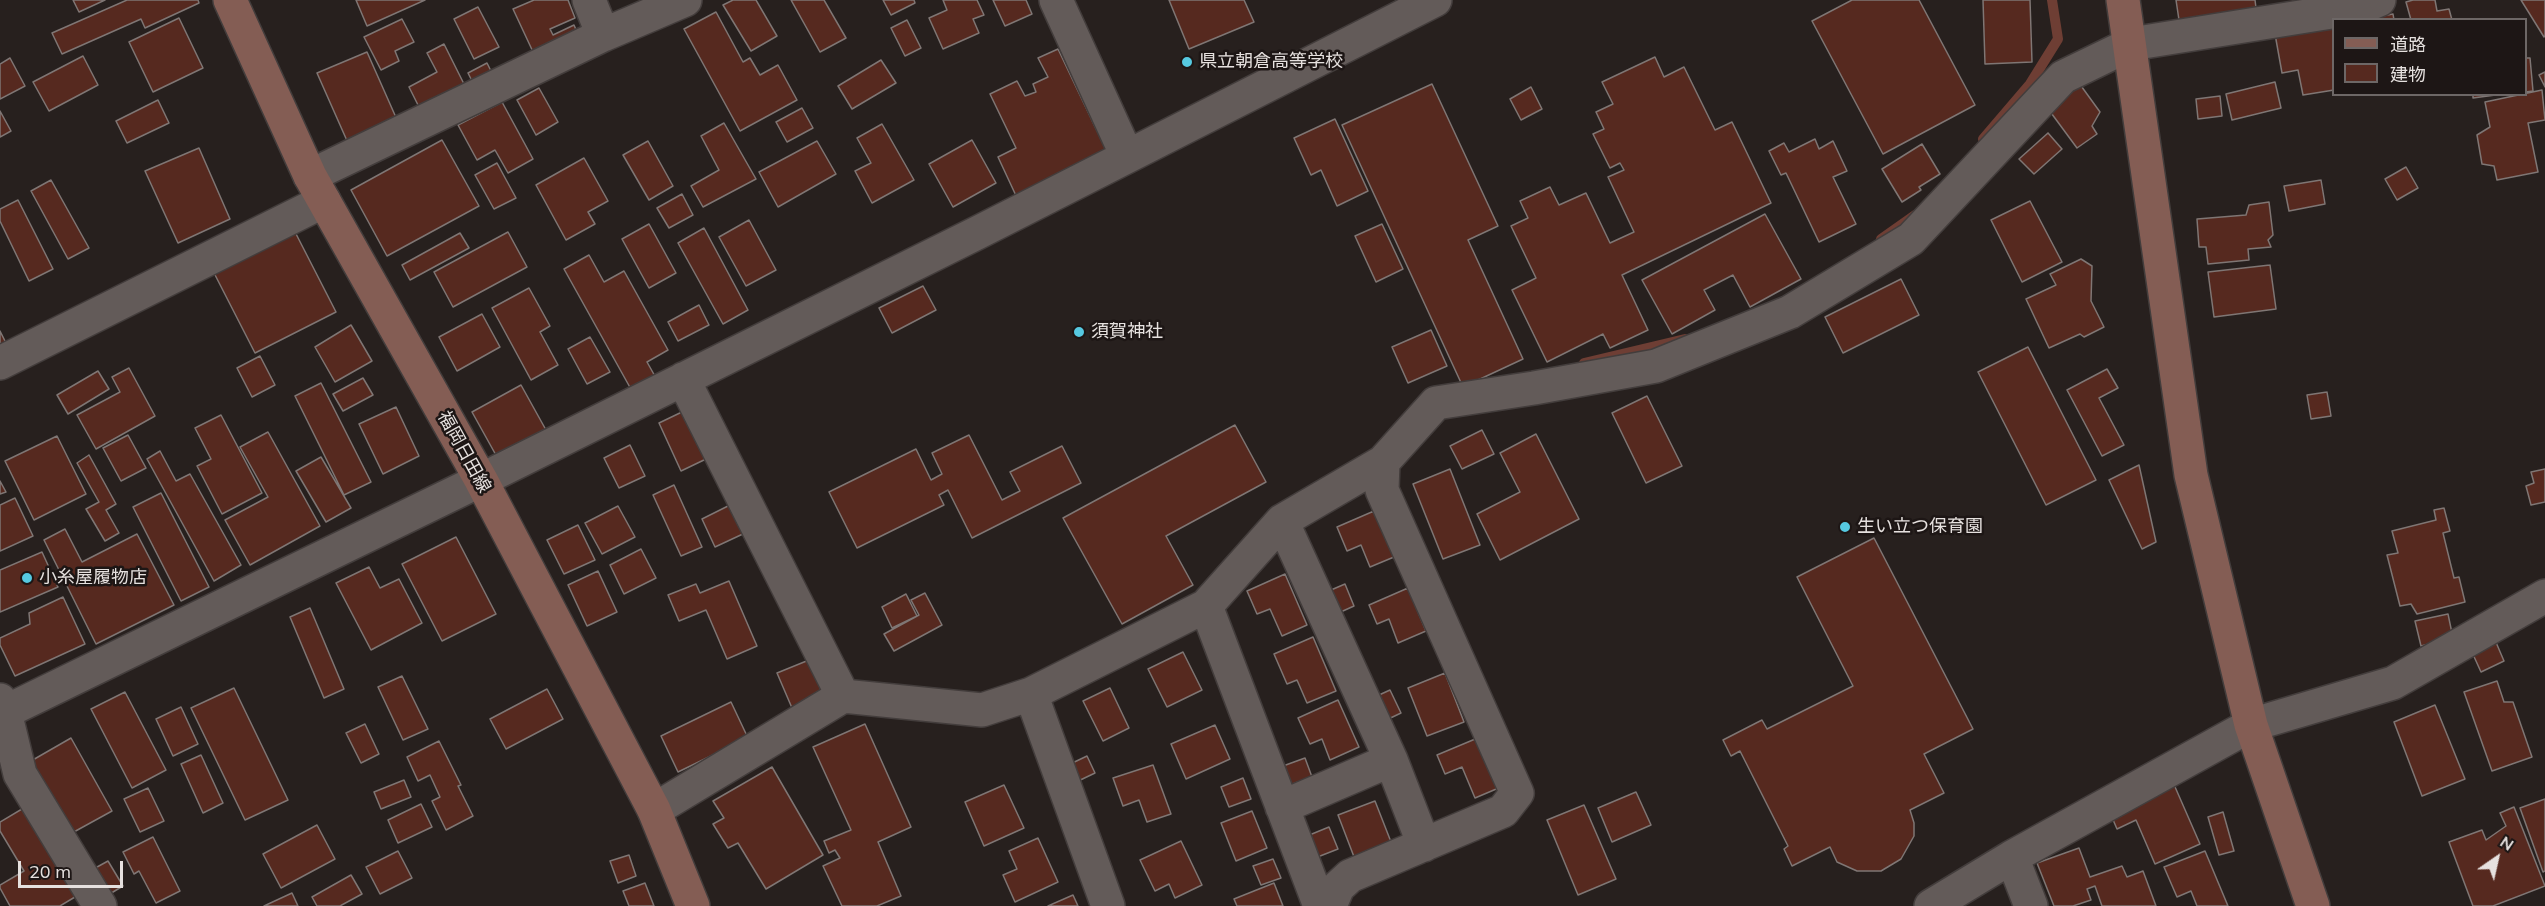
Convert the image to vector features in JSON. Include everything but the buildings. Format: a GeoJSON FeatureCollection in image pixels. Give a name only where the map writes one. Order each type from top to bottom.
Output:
{"type":"FeatureCollection","features":[{"type":"Feature","properties":{"kind":"main road","name":"福岡日田線"},"geometry":{"type":"LineString","coordinates":[[230,0],[317,188],[481,480],[654,810],[693,906]]}},
{"type":"Feature","properties":{"kind":"main road"},"geometry":{"type":"LineString","coordinates":[[2123,0],[2191,475],[2251,725],[2313,906]]}},
{"type":"Feature","properties":{"kind":"street"},"geometry":{"type":"LineString","coordinates":[[589,0],[603,35]]}},
{"type":"Feature","properties":{"kind":"street"},"geometry":{"type":"LineString","coordinates":[[0,363],[317,188],[603,35],[685,0]]}},
{"type":"Feature","properties":{"kind":"street"},"geometry":{"type":"LineString","coordinates":[[1056,0],[1127,156]]}},
{"type":"Feature","properties":{"kind":"street"},"geometry":{"type":"LineString","coordinates":[[100,906],[10,781],[3,706],[481,480],[1435,0]]}},
{"type":"Feature","properties":{"kind":"street"},"geometry":{"type":"LineString","coordinates":[[654,810],[843,696],[981,710],[1030,694],[1206,606],[1282,521],[1382,462],[1436,403],[1656,366],[1790,312],[1911,239],[2063,77],[2131,44],[2363,7],[2379,0]]}},
{"type":"Feature","properties":{"kind":"street"},"geometry":{"type":"LineString","coordinates":[[683,379],[843,696]]}},
{"type":"Feature","properties":{"kind":"street"},"geometry":{"type":"LineString","coordinates":[[1330,906],[1338,887],[1350,876],[1420,834],[1503,811],[1517,793],[1382,490],[1382,462]]}},
{"type":"Feature","properties":{"kind":"street"},"geometry":{"type":"LineString","coordinates":[[1282,521],[1391,760],[1420,834]]}},
{"type":"Feature","properties":{"kind":"street"},"geometry":{"type":"LineString","coordinates":[[1931,906],[2012,857],[2251,725],[2393,682],[2545,596]]}},
{"type":"Feature","properties":{"kind":"street"},"geometry":{"type":"LineString","coordinates":[[1206,606],[1320,906]]}},
{"type":"Feature","properties":{"kind":"street"},"geometry":{"type":"LineString","coordinates":[[1030,694],[1108,906]]}},
{"type":"Feature","properties":{"kind":"street"},"geometry":{"type":"LineString","coordinates":[[1282,807],[1391,760]]}},
{"type":"Feature","properties":{"kind":"street"},"geometry":{"type":"LineString","coordinates":[[2012,857],[2031,906]]}},
{"type":"Feature","properties":{"kind":"waterway"},"geometry":{"type":"LineString","coordinates":[[1983,139],[2030,84],[2058,39],[2052,0]]}},
{"type":"Feature","properties":{"kind":"waterway"},"geometry":{"type":"LineString","coordinates":[[1881,239],[1915,215]]}},
{"type":"Feature","properties":{"kind":"waterway"},"geometry":{"type":"LineString","coordinates":[[1584,363],[1685,339]]}},
{"type":"Feature","properties":{"kind":"place","name":"県立朝倉高等学校"},"geometry":{"type":"Point","coordinates":[1187,62]}},
{"type":"Feature","properties":{"kind":"place","name":"須賀神社"},"geometry":{"type":"Point","coordinates":[1079,332]}},
{"type":"Feature","properties":{"kind":"place","name":"生い立つ保育園"},"geometry":{"type":"Point","coordinates":[1845,527]}},
{"type":"Feature","properties":{"kind":"place","name":"小糸屋履物店"},"geometry":{"type":"Point","coordinates":[27,578]}}]}
